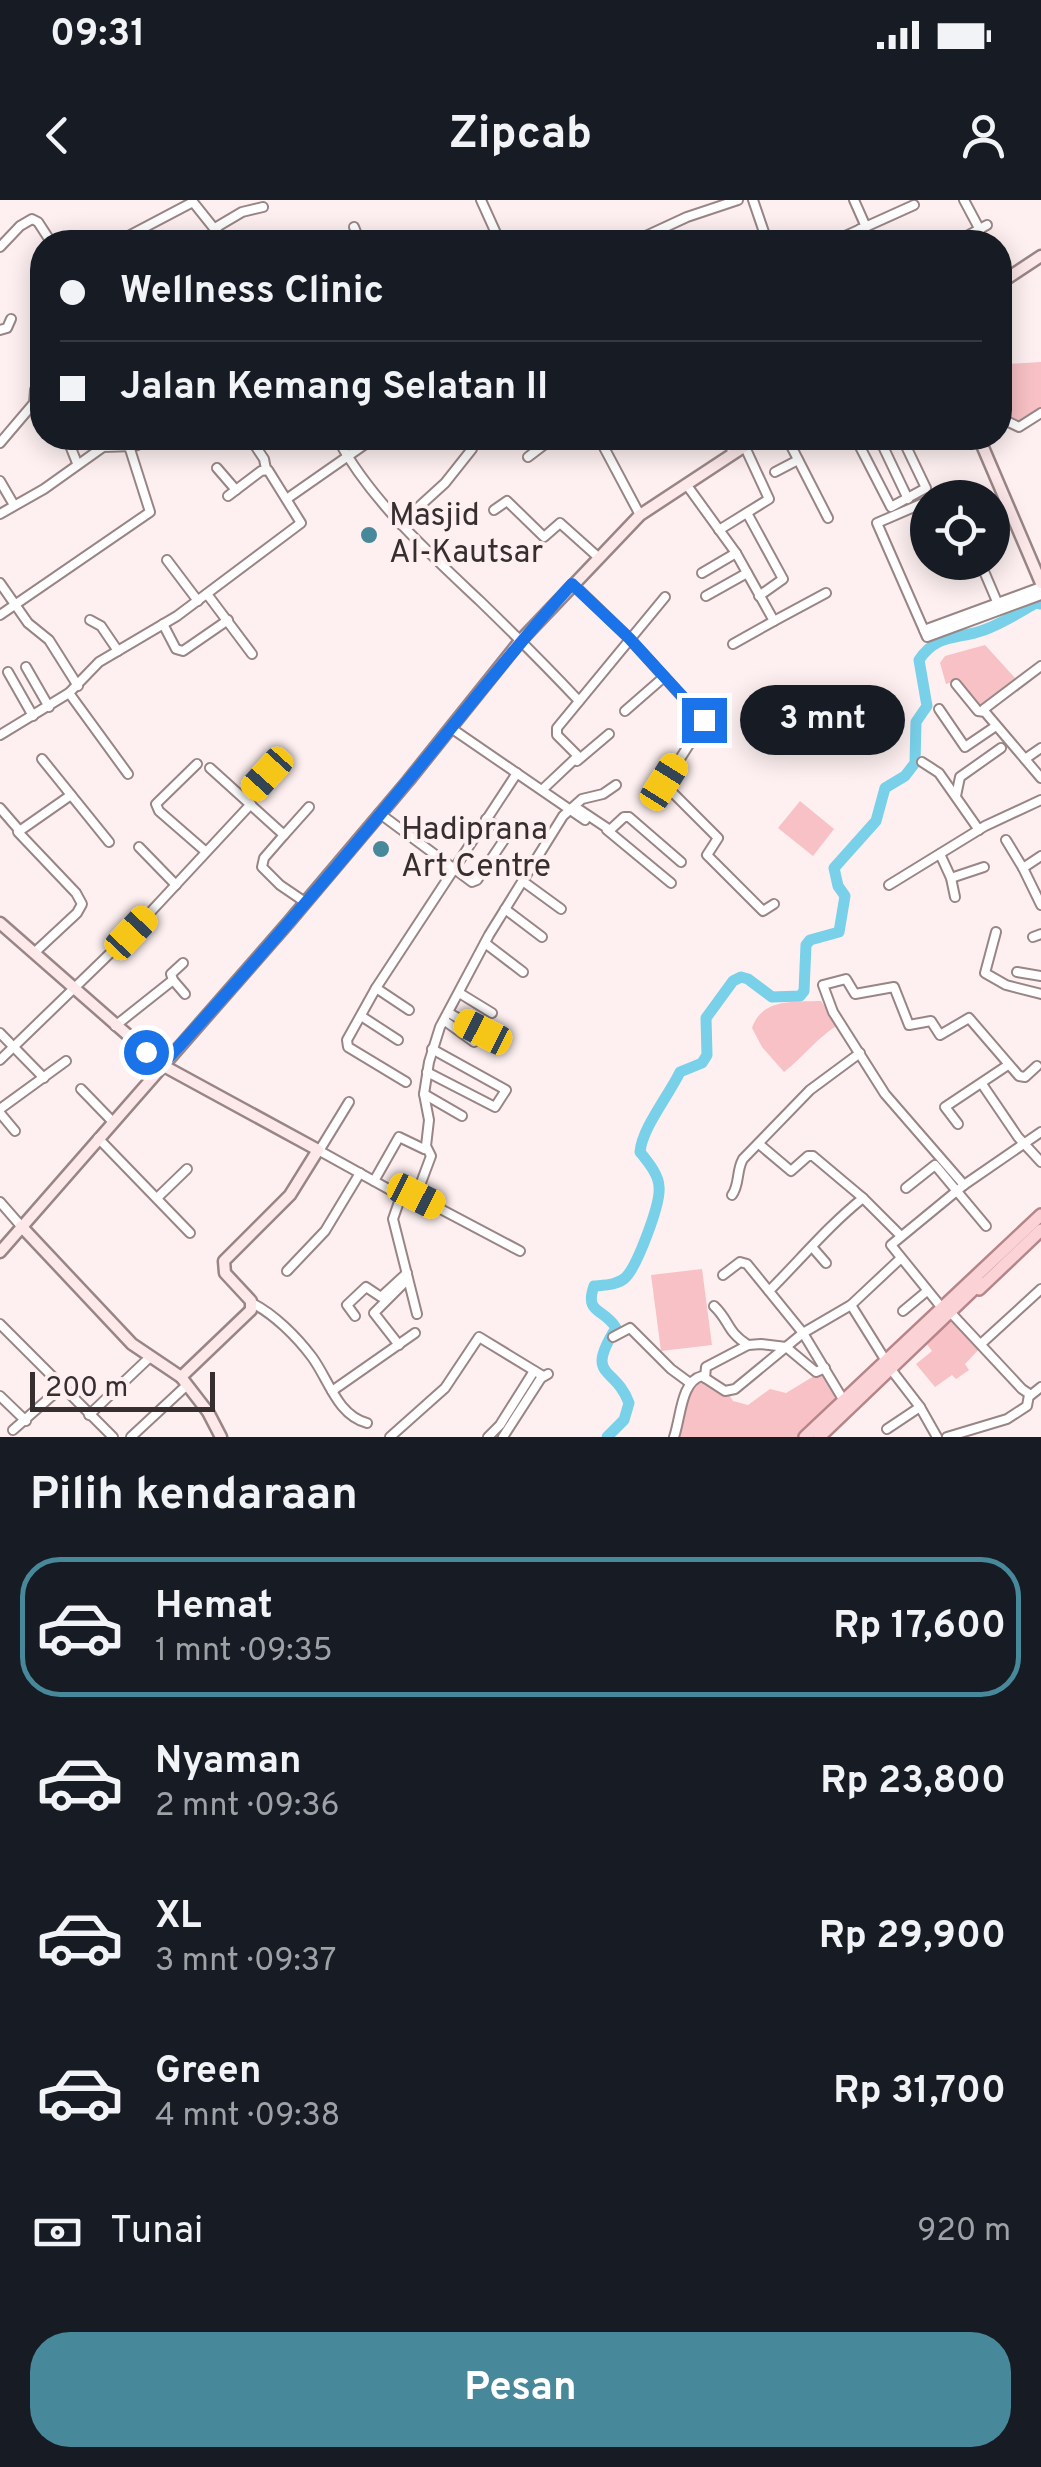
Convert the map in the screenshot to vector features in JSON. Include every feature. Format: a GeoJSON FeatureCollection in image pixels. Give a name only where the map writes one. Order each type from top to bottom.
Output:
{"type":"FeatureCollection","features":[{"type":"Feature","properties":{"kind":"main road"},"geometry":{"type":"LineString","coordinates":[[821,1437],[889,1366],[1041,1222]]}},
{"type":"Feature","properties":{"kind":"main road"},"geometry":{"type":"LineString","coordinates":[[807,1437],[1041,1222]]}},
{"type":"Feature","properties":{"kind":"main road"},"geometry":{"type":"LineString","coordinates":[[821,1437],[1041,1222]]}},
{"type":"Feature","properties":{"kind":"main road"},"geometry":{"type":"LineString","coordinates":[[807,1437],[889,1366]]}},
{"type":"Feature","properties":{"kind":"street"},"geometry":{"type":"LineString","coordinates":[[660,230],[738,200]]}},
{"type":"Feature","properties":{"kind":"street"},"geometry":{"type":"LineString","coordinates":[[753,200],[763,230]]}},
{"type":"Feature","properties":{"kind":"street"},"geometry":{"type":"LineString","coordinates":[[854,200],[863,228]]}},
{"type":"Feature","properties":{"kind":"street"},"geometry":{"type":"LineString","coordinates":[[964,200],[984,228],[980,230]]}},
{"type":"Feature","properties":{"kind":"street"},"geometry":{"type":"LineString","coordinates":[[484,201],[495,230]]}},
{"type":"Feature","properties":{"kind":"street"},"geometry":{"type":"LineString","coordinates":[[140,230],[193,202],[216,230],[242,212],[263,207]]}},
{"type":"Feature","properties":{"kind":"street"},"geometry":{"type":"LineString","coordinates":[[859,230],[914,205]]}},
{"type":"Feature","properties":{"kind":"street"},"geometry":{"type":"LineString","coordinates":[[0,247],[32,219],[43,230]]}},
{"type":"Feature","properties":{"kind":"street"},"geometry":{"type":"LineString","coordinates":[[1012,275],[1041,256]]}},
{"type":"Feature","properties":{"kind":"street"},"geometry":{"type":"LineString","coordinates":[[0,330],[7,328],[11,320]]}},
{"type":"Feature","properties":{"kind":"street"},"geometry":{"type":"LineString","coordinates":[[0,443],[30,411]]}},
{"type":"Feature","properties":{"kind":"street"},"geometry":{"type":"LineString","coordinates":[[1012,424],[1019,427],[1041,413]]}},
{"type":"Feature","properties":{"kind":"street"},"geometry":{"type":"LineString","coordinates":[[72,450],[77,464]]}},
{"type":"Feature","properties":{"kind":"street"},"geometry":{"type":"LineString","coordinates":[[0,514],[44,489],[98,450]]}},
{"type":"Feature","properties":{"kind":"street"},"geometry":{"type":"LineString","coordinates":[[0,614],[150,512],[126,450]]}},
{"type":"Feature","properties":{"kind":"street"},"geometry":{"type":"LineString","coordinates":[[0,723],[3,734],[69,694],[100,662],[198,601],[299,527],[300,518],[266,469],[259,450]]}},
{"type":"Feature","properties":{"kind":"street"},"geometry":{"type":"LineString","coordinates":[[343,450],[400,524],[579,701]]}},
{"type":"Feature","properties":{"kind":"street"},"geometry":{"type":"LineString","coordinates":[[288,498],[356,450]]}},
{"type":"Feature","properties":{"kind":"street"},"geometry":{"type":"LineString","coordinates":[[400,524],[447,480],[470,450]]}},
{"type":"Feature","properties":{"kind":"street"},"geometry":{"type":"LineString","coordinates":[[528,458],[538,450]]}},
{"type":"Feature","properties":{"kind":"street"},"geometry":{"type":"LineString","coordinates":[[605,450],[640,516]]}},
{"type":"Feature","properties":{"kind":"street"},"geometry":{"type":"LineString","coordinates":[[0,1252],[305,902],[521,640],[572,584],[640,516],[737,450]]}},
{"type":"Feature","properties":{"kind":"street"},"geometry":{"type":"LineString","coordinates":[[719,530],[769,498],[740,450]]}},
{"type":"Feature","properties":{"kind":"street"},"geometry":{"type":"LineString","coordinates":[[793,450],[828,518]]}},
{"type":"Feature","properties":{"kind":"street"},"geometry":{"type":"LineString","coordinates":[[863,450],[888,505],[893,506],[924,491],[926,486],[908,450]]}},
{"type":"Feature","properties":{"kind":"street"},"geometry":{"type":"LineString","coordinates":[[885,450],[908,500]]}},
{"type":"Feature","properties":{"kind":"street"},"geometry":{"type":"LineString","coordinates":[[910,509],[877,523],[925,633],[1041,583],[984,450]]}},
{"type":"Feature","properties":{"kind":"street"},"geometry":{"type":"LineString","coordinates":[[775,472],[798,460]]}},
{"type":"Feature","properties":{"kind":"street"},"geometry":{"type":"LineString","coordinates":[[217,468],[232,493],[266,469]]}},
{"type":"Feature","properties":{"kind":"street"},"geometry":{"type":"LineString","coordinates":[[0,481],[14,505]]}},
{"type":"Feature","properties":{"kind":"street"},"geometry":{"type":"LineString","coordinates":[[686,484],[736,554],[774,621]]}},
{"type":"Feature","properties":{"kind":"street"},"geometry":{"type":"LineString","coordinates":[[494,510],[508,501],[544,538],[560,523],[598,557]]}},
{"type":"Feature","properties":{"kind":"street"},"geometry":{"type":"LineString","coordinates":[[747,513],[782,579],[759,596]]}},
{"type":"Feature","properties":{"kind":"street"},"geometry":{"type":"LineString","coordinates":[[702,573],[736,554]]}},
{"type":"Feature","properties":{"kind":"street"},"geometry":{"type":"LineString","coordinates":[[168,560],[198,601]]}},
{"type":"Feature","properties":{"kind":"street"},"geometry":{"type":"LineString","coordinates":[[706,596],[747,572]]}},
{"type":"Feature","properties":{"kind":"street"},"geometry":{"type":"LineString","coordinates":[[988,580],[998,604]]}},
{"type":"Feature","properties":{"kind":"street"},"geometry":{"type":"LineString","coordinates":[[0,583],[28,623],[50,640],[78,686]]}},
{"type":"Feature","properties":{"kind":"street"},"geometry":{"type":"LineString","coordinates":[[572,584],[629,638],[704,720],[719,730]]}},
{"type":"Feature","properties":{"kind":"street"},"geometry":{"type":"LineString","coordinates":[[733,644],[826,593]]}},
{"type":"Feature","properties":{"kind":"street"},"geometry":{"type":"LineString","coordinates":[[207,594],[252,654]]}},
{"type":"Feature","properties":{"kind":"street"},"geometry":{"type":"LineString","coordinates":[[998,604],[1041,595]]}},
{"type":"Feature","properties":{"kind":"street"},"geometry":{"type":"LineString","coordinates":[[543,790],[578,756],[557,735],[556,728],[665,597]]}},
{"type":"Feature","properties":{"kind":"street"},"geometry":{"type":"LineString","coordinates":[[90,620],[104,629],[118,650]]}},
{"type":"Feature","properties":{"kind":"street"},"geometry":{"type":"LineString","coordinates":[[162,624],[176,649],[182,651],[228,620]]}},
{"type":"Feature","properties":{"kind":"street"},"geometry":{"type":"LineString","coordinates":[[985,712],[984,708],[1041,666]]}},
{"type":"Feature","properties":{"kind":"street"},"geometry":{"type":"LineString","coordinates":[[26,667],[49,707]]}},
{"type":"Feature","properties":{"kind":"street"},"geometry":{"type":"LineString","coordinates":[[8,672],[33,716]]}},
{"type":"Feature","properties":{"kind":"street"},"geometry":{"type":"LineString","coordinates":[[626,712],[664,677]]}},
{"type":"Feature","properties":{"kind":"street"},"geometry":{"type":"LineString","coordinates":[[956,684],[1041,778]]}},
{"type":"Feature","properties":{"kind":"street"},"geometry":{"type":"LineString","coordinates":[[69,694],[128,774]]}},
{"type":"Feature","properties":{"kind":"street"},"geometry":{"type":"LineString","coordinates":[[939,709],[964,747],[996,726]]}},
{"type":"Feature","properties":{"kind":"street"},"geometry":{"type":"LineString","coordinates":[[704,720],[664,784],[718,838],[706,856],[763,911],[774,904]]}},
{"type":"Feature","properties":{"kind":"street"},"geometry":{"type":"LineString","coordinates":[[452,728],[607,830],[671,882]]}},
{"type":"Feature","properties":{"kind":"street"},"geometry":{"type":"LineString","coordinates":[[543,790],[609,734]]}},
{"type":"Feature","properties":{"kind":"street"},"geometry":{"type":"LineString","coordinates":[[974,743],[980,757],[976,761]]}},
{"type":"Feature","properties":{"kind":"street"},"geometry":{"type":"LineString","coordinates":[[956,796],[959,778],[1001,748]]}},
{"type":"Feature","properties":{"kind":"street"},"geometry":{"type":"LineString","coordinates":[[1025,759],[1041,748]]}},
{"type":"Feature","properties":{"kind":"street"},"geometry":{"type":"LineString","coordinates":[[42,759],[110,842]]}},
{"type":"Feature","properties":{"kind":"street"},"geometry":{"type":"LineString","coordinates":[[922,762],[938,772],[979,830]]}},
{"type":"Feature","properties":{"kind":"street"},"geometry":{"type":"LineString","coordinates":[[197,764],[156,804],[205,851]]}},
{"type":"Feature","properties":{"kind":"street"},"geometry":{"type":"LineString","coordinates":[[210,768],[284,836]]}},
{"type":"Feature","properties":{"kind":"street"},"geometry":{"type":"LineString","coordinates":[[0,1060],[7,1040],[74,990],[176,885],[267,774]]}},
{"type":"Feature","properties":{"kind":"street"},"geometry":{"type":"LineString","coordinates":[[406,1082],[348,1048],[347,1040],[376,988],[517,774]]}},
{"type":"Feature","properties":{"kind":"street"},"geometry":{"type":"LineString","coordinates":[[0,923],[162,1065],[410,1200],[416,1196],[431,1156],[426,1146],[429,1120],[424,1094],[432,1049],[447,1016],[483,947],[570,808],[616,785]]}},
{"type":"Feature","properties":{"kind":"street"},"geometry":{"type":"LineString","coordinates":[[19,830],[71,794]]}},
{"type":"Feature","properties":{"kind":"street"},"geometry":{"type":"LineString","coordinates":[[889,886],[979,830],[1041,800]]}},
{"type":"Feature","properties":{"kind":"street"},"geometry":{"type":"LineString","coordinates":[[305,902],[280,885],[262,866],[264,858],[309,807]]}},
{"type":"Feature","properties":{"kind":"street"},"geometry":{"type":"LineString","coordinates":[[0,808],[19,830],[18,834],[76,892],[82,904],[34,953]]}},
{"type":"Feature","properties":{"kind":"street"},"geometry":{"type":"LineString","coordinates":[[570,808],[585,820]]}},
{"type":"Feature","properties":{"kind":"street"},"geometry":{"type":"LineString","coordinates":[[380,813],[474,882],[504,840]]}},
{"type":"Feature","properties":{"kind":"street"},"geometry":{"type":"LineString","coordinates":[[607,830],[629,817],[681,862]]}},
{"type":"Feature","properties":{"kind":"street"},"geometry":{"type":"LineString","coordinates":[[486,819],[502,828]]}},
{"type":"Feature","properties":{"kind":"street"},"geometry":{"type":"LineString","coordinates":[[1006,840],[1041,904]]}},
{"type":"Feature","properties":{"kind":"street"},"geometry":{"type":"LineString","coordinates":[[139,847],[176,885]]}},
{"type":"Feature","properties":{"kind":"street"},"geometry":{"type":"LineString","coordinates":[[940,854],[955,897]]}},
{"type":"Feature","properties":{"kind":"street"},"geometry":{"type":"LineString","coordinates":[[1023,868],[1041,856]]}},
{"type":"Feature","properties":{"kind":"street"},"geometry":{"type":"LineString","coordinates":[[951,878],[984,867]]}},
{"type":"Feature","properties":{"kind":"street"},"geometry":{"type":"LineString","coordinates":[[524,882],[561,909]]}},
{"type":"Feature","properties":{"kind":"street"},"geometry":{"type":"LineString","coordinates":[[505,910],[542,937]]}},
{"type":"Feature","properties":{"kind":"street"},"geometry":{"type":"LineString","coordinates":[[996,932],[985,973],[1006,985],[1041,994]]}},
{"type":"Feature","properties":{"kind":"street"},"geometry":{"type":"LineString","coordinates":[[483,947],[523,972]]}},
{"type":"Feature","properties":{"kind":"street"},"geometry":{"type":"LineString","coordinates":[[183,963],[171,974],[185,994]]}},
{"type":"Feature","properties":{"kind":"street"},"geometry":{"type":"LineString","coordinates":[[1017,972],[1041,976]]}},
{"type":"Feature","properties":{"kind":"street"},"geometry":{"type":"LineString","coordinates":[[986,1226],[961,1188],[895,1108],[832,1012],[823,985],[846,979],[855,994],[894,988],[908,1025],[931,1021],[941,1035],[970,1019],[1022,1078],[1037,1066]]}},
{"type":"Feature","properties":{"kind":"street"},"geometry":{"type":"LineString","coordinates":[[114,1026],[174,980]]}},
{"type":"Feature","properties":{"kind":"street"},"geometry":{"type":"LineString","coordinates":[[376,988],[410,1010]]}},
{"type":"Feature","properties":{"kind":"street"},"geometry":{"type":"LineString","coordinates":[[460,994],[492,1013]]}},
{"type":"Feature","properties":{"kind":"street"},"geometry":{"type":"LineString","coordinates":[[361,1016],[398,1040]]}},
{"type":"Feature","properties":{"kind":"street"},"geometry":{"type":"LineString","coordinates":[[447,1016],[483,1032]]}},
{"type":"Feature","properties":{"kind":"street"},"geometry":{"type":"LineString","coordinates":[[447,1016],[474,1042]]}},
{"type":"Feature","properties":{"kind":"street"},"geometry":{"type":"LineString","coordinates":[[7,1040],[44,1078]]}},
{"type":"Feature","properties":{"kind":"street"},"geometry":{"type":"LineString","coordinates":[[427,1072],[495,1107],[506,1090],[432,1049]]}},
{"type":"Feature","properties":{"kind":"street"},"geometry":{"type":"LineString","coordinates":[[732,1195],[738,1186],[740,1164],[758,1144],[810,1090],[860,1053]]}},
{"type":"Feature","properties":{"kind":"street"},"geometry":{"type":"LineString","coordinates":[[15,1131],[0,1111],[66,1061]]}},
{"type":"Feature","properties":{"kind":"street"},"geometry":{"type":"LineString","coordinates":[[982,1084],[1008,1065]]}},
{"type":"Feature","properties":{"kind":"street"},"geometry":{"type":"LineString","coordinates":[[958,1124],[945,1107],[978,1082],[1041,1162]]}},
{"type":"Feature","properties":{"kind":"street"},"geometry":{"type":"LineString","coordinates":[[81,1089],[112,1122]]}},
{"type":"Feature","properties":{"kind":"street"},"geometry":{"type":"LineString","coordinates":[[424,1094],[462,1116]]}},
{"type":"Feature","properties":{"kind":"street"},"geometry":{"type":"LineString","coordinates":[[348,1102],[290,1195],[224,1260],[225,1273],[252,1303],[304,1347],[350,1416],[368,1423]]}},
{"type":"Feature","properties":{"kind":"street"},"geometry":{"type":"LineString","coordinates":[[948,1437],[1030,1410],[1030,1395],[927,1292],[891,1245],[961,1188],[1041,1132]]}},
{"type":"Feature","properties":{"kind":"street"},"geometry":{"type":"LineString","coordinates":[[374,1181],[399,1137],[424,1149]]}},
{"type":"Feature","properties":{"kind":"street"},"geometry":{"type":"LineString","coordinates":[[98,1138],[190,1232]]}},
{"type":"Feature","properties":{"kind":"street"},"geometry":{"type":"LineString","coordinates":[[758,1144],[790,1171],[812,1156],[901,1236]]}},
{"type":"Feature","properties":{"kind":"street"},"geometry":{"type":"LineString","coordinates":[[906,1188],[935,1164],[961,1188]]}},
{"type":"Feature","properties":{"kind":"street"},"geometry":{"type":"LineString","coordinates":[[157,1198],[186,1169]]}},
{"type":"Feature","properties":{"kind":"street"},"geometry":{"type":"LineString","coordinates":[[287,1271],[315,1244],[360,1173]]}},
{"type":"Feature","properties":{"kind":"street"},"geometry":{"type":"LineString","coordinates":[[401,1196],[392,1215],[416,1314]]}},
{"type":"Feature","properties":{"kind":"street"},"geometry":{"type":"LineString","coordinates":[[416,1196],[520,1252]]}},
{"type":"Feature","properties":{"kind":"street"},"geometry":{"type":"LineString","coordinates":[[769,1290],[813,1248],[824,1230],[863,1198]]}},
{"type":"Feature","properties":{"kind":"street"},"geometry":{"type":"LineString","coordinates":[[0,1202],[132,1344],[184,1381],[214,1420],[221,1437]]}},
{"type":"Feature","properties":{"kind":"street"},"geometry":{"type":"LineString","coordinates":[[813,1248],[826,1263]]}},
{"type":"Feature","properties":{"kind":"street"},"geometry":{"type":"LineString","coordinates":[[674,1437],[690,1383],[699,1376],[725,1391],[735,1389],[804,1333],[851,1306],[900,1259]]}},
{"type":"Feature","properties":{"kind":"street"},"geometry":{"type":"LineString","coordinates":[[724,1275],[744,1262],[804,1333],[844,1401]]}},
{"type":"Feature","properties":{"kind":"street"},"geometry":{"type":"LineString","coordinates":[[355,1316],[347,1305],[366,1287],[381,1297],[408,1276]]}},
{"type":"Feature","properties":{"kind":"street"},"geometry":{"type":"LineString","coordinates":[[399,1345],[374,1313],[408,1276]]}},
{"type":"Feature","properties":{"kind":"street"},"geometry":{"type":"LineString","coordinates":[[982,1343],[1041,1289]]}},
{"type":"Feature","properties":{"kind":"street"},"geometry":{"type":"LineString","coordinates":[[903,1311],[927,1292]]}},
{"type":"Feature","properties":{"kind":"street"},"geometry":{"type":"LineString","coordinates":[[131,1437],[248,1314],[252,1303]]}},
{"type":"Feature","properties":{"kind":"street"},"geometry":{"type":"LineString","coordinates":[[714,1306],[724,1317],[727,1329],[748,1346]]}},
{"type":"Feature","properties":{"kind":"street"},"geometry":{"type":"LineString","coordinates":[[851,1306],[938,1437]]}},
{"type":"Feature","properties":{"kind":"street"},"geometry":{"type":"LineString","coordinates":[[0,1324],[113,1437]]}},
{"type":"Feature","properties":{"kind":"street"},"geometry":{"type":"LineString","coordinates":[[613,1337],[630,1328],[690,1383]]}},
{"type":"Feature","properties":{"kind":"street"},"geometry":{"type":"LineString","coordinates":[[332,1391],[415,1334]]}},
{"type":"Feature","properties":{"kind":"street"},"geometry":{"type":"LineString","coordinates":[[390,1437],[446,1388],[479,1337],[542,1374]]}},
{"type":"Feature","properties":{"kind":"street"},"geometry":{"type":"LineString","coordinates":[[705,1378],[706,1367],[748,1346],[786,1348],[816,1372],[825,1368]]}},
{"type":"Feature","properties":{"kind":"street"},"geometry":{"type":"LineString","coordinates":[[89,1414],[150,1357]]}},
{"type":"Feature","properties":{"kind":"street"},"geometry":{"type":"LineString","coordinates":[[488,1437],[542,1374]]}},
{"type":"Feature","properties":{"kind":"street"},"geometry":{"type":"LineString","coordinates":[[503,1437],[542,1374]]}},
{"type":"Feature","properties":{"kind":"street"},"geometry":{"type":"LineString","coordinates":[[13,1430],[62,1386]]}},
{"type":"Feature","properties":{"kind":"street"},"geometry":{"type":"LineString","coordinates":[[1030,1395],[1041,1388]]}},
{"type":"Feature","properties":{"kind":"street"},"geometry":{"type":"LineString","coordinates":[[0,1396],[26,1421]]}},
{"type":"Feature","properties":{"kind":"street"},"geometry":{"type":"LineString","coordinates":[[887,1429],[920,1407]]}},
{"type":"Feature","properties":{"kind":"shaded area"},"geometry":{"type":"Polygon","coordinates":[[[1041,362],[1041,407],[1015,422],[1012,364],[1041,362]]]}},
{"type":"Feature","properties":{"kind":"shaded area"},"geometry":{"type":"Polygon","coordinates":[[[985,645],[1015,678],[979,708],[955,681],[946,684],[940,663],[945,656],[985,645]]]}},
{"type":"Feature","properties":{"kind":"shaded area"},"geometry":{"type":"Polygon","coordinates":[[[800,801],[834,829],[813,856],[778,828],[800,801]]]}},
{"type":"Feature","properties":{"kind":"shaded area"},"geometry":{"type":"Polygon","coordinates":[[[821,1001],[838,1025],[784,1072],[762,1047],[752,1028],[757,1018],[780,1004],[821,1001]]]}},
{"type":"Feature","properties":{"kind":"shaded area"},"geometry":{"type":"Polygon","coordinates":[[[702,1269],[712,1345],[661,1351],[651,1275],[702,1269]]]}},
{"type":"Feature","properties":{"kind":"shaded area"},"geometry":{"type":"Polygon","coordinates":[[[953,1317],[982,1346],[965,1364],[969,1370],[956,1379],[952,1375],[935,1387],[916,1364],[932,1351],[926,1343],[953,1317]]]}},
{"type":"Feature","properties":{"kind":"shaded area"},"geometry":{"type":"Polygon","coordinates":[[[824,1370],[840,1398],[799,1437],[676,1437],[688,1388],[697,1378],[728,1393],[733,1401],[748,1405],[770,1389],[786,1393],[824,1370]]]}},
{"type":"Feature","properties":{"kind":"waterway"},"geometry":{"type":"LineString","coordinates":[[607,1437],[624,1420],[629,1403],[602,1364],[616,1328],[593,1306],[592,1295],[594,1286],[625,1278],[652,1220],[659,1182],[640,1152],[651,1122],[680,1072],[702,1063],[707,1055],[706,1018],[733,981],[748,979],[772,997],[800,996],[804,991],[806,945],[810,940],[839,932],[845,896],[834,868],[876,821],[885,788],[905,776],[915,763],[916,722],[927,706],[919,660],[940,641],[984,630],[1041,604]]}},
{"type":"Feature","properties":{"kind":"place","name":"Masjid Al-Kautsar"},"geometry":{"type":"Point","coordinates":[369,535]}},
{"type":"Feature","properties":{"kind":"place","name":"Hadiprana Art Centre"},"geometry":{"type":"Point","coordinates":[381,849]}},
{"type":"Feature","properties":{"kind":"route"},"geometry":{"type":"LineString","coordinates":[[146,1052],[162,1065],[204,1020],[572,584],[629,638],[704,720]]}}]}
